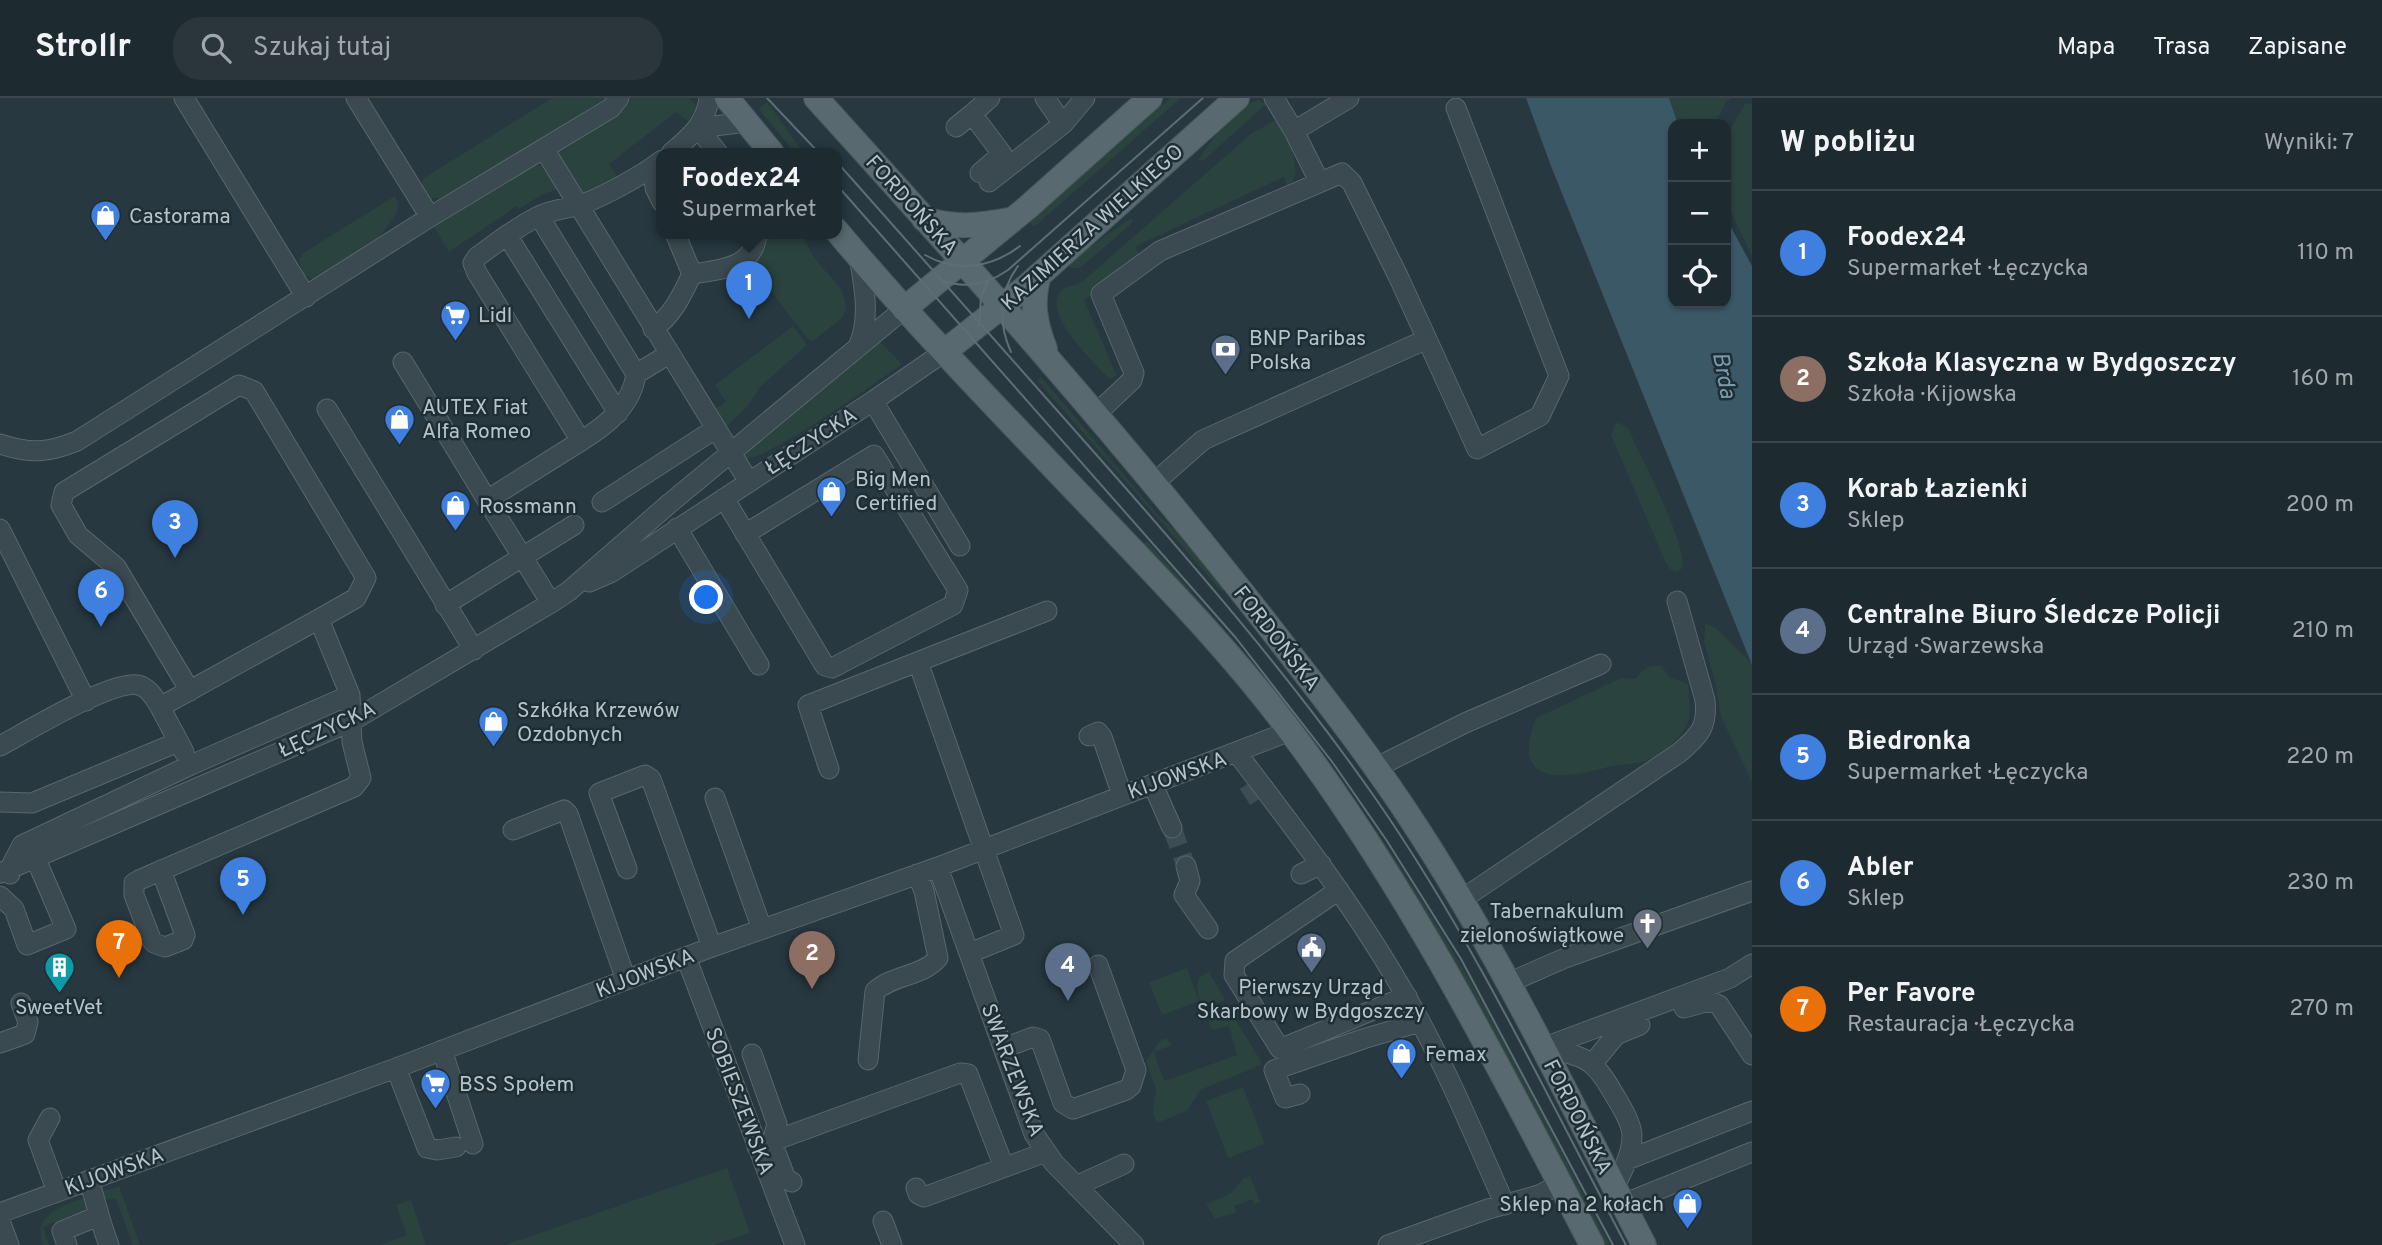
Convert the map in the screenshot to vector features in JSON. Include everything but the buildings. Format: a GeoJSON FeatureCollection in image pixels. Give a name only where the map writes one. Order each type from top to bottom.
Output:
{"type":"FeatureCollection","features":[{"type":"Feature","properties":{"kind":"main road"},"geometry":{"type":"LineString","coordinates":[[727,98],[768,148]]}},
{"type":"Feature","properties":{"kind":"main road","name":"FORDOŃSKA"},"geometry":{"type":"LineString","coordinates":[[816,98],[1096,414],[1248,600],[1377,769],[1461,900],[1508,983],[1644,1245]]}},
{"type":"Feature","properties":{"kind":"main road"},"geometry":{"type":"LineString","coordinates":[[904,309],[1013,220],[1150,98]]}},
{"type":"Feature","properties":{"kind":"main road","name":"KAZIMIERZA WIELKIEGO"},"geometry":{"type":"LineString","coordinates":[[944,352],[1039,275],[1237,98]]}},
{"type":"Feature","properties":{"kind":"main road"},"geometry":{"type":"LineString","coordinates":[[924,219],[967,227],[1013,220]]}},
{"type":"Feature","properties":{"kind":"main road"},"geometry":{"type":"LineString","coordinates":[[842,237],[904,309],[1198,620],[1290,731],[1392,878],[1445,966],[1592,1245]]}},
{"type":"Feature","properties":{"kind":"main road"},"geometry":{"type":"LineString","coordinates":[[1039,275],[1033,306],[1050,361]]}},
{"type":"Feature","properties":{"kind":"street"},"geometry":{"type":"LineString","coordinates":[[184,98],[306,297]]}},
{"type":"Feature","properties":{"kind":"street"},"geometry":{"type":"LineString","coordinates":[[356,98],[430,217]]}},
{"type":"Feature","properties":{"kind":"street"},"geometry":{"type":"LineString","coordinates":[[0,444],[32,452],[55,450],[78,441],[430,217],[611,108],[619,98]]}},
{"type":"Feature","properties":{"kind":"street"},"geometry":{"type":"LineString","coordinates":[[677,148],[698,128],[704,118],[709,98]]}},
{"type":"Feature","properties":{"kind":"street"},"geometry":{"type":"LineString","coordinates":[[956,127],[990,98]]}},
{"type":"Feature","properties":{"kind":"street"},"geometry":{"type":"LineString","coordinates":[[1045,98],[1063,124]]}},
{"type":"Feature","properties":{"kind":"street"},"geometry":{"type":"LineString","coordinates":[[972,114],[1002,154],[984,178],[1063,124],[1085,98]]}},
{"type":"Feature","properties":{"kind":"street"},"geometry":{"type":"LineString","coordinates":[[1274,98],[1319,181]]}},
{"type":"Feature","properties":{"kind":"street"},"geometry":{"type":"LineString","coordinates":[[1294,131],[1349,98]]}},
{"type":"Feature","properties":{"kind":"street"},"geometry":{"type":"LineString","coordinates":[[1096,414],[1132,380],[1134,373],[1101,294],[1160,251],[1342,173],[1352,184],[1399,278],[1477,449],[1540,416],[1559,376],[1456,108]]}},
{"type":"Feature","properties":{"kind":"street"},"geometry":{"type":"LineString","coordinates":[[698,128],[747,122]]}},
{"type":"Feature","properties":{"kind":"street"},"geometry":{"type":"LineString","coordinates":[[698,128],[714,148]]}},
{"type":"Feature","properties":{"kind":"street"},"geometry":{"type":"LineString","coordinates":[[544,149],[749,482]]}},
{"type":"Feature","properties":{"kind":"street"},"geometry":{"type":"LineString","coordinates":[[581,441],[473,263],[507,235],[539,216],[553,210],[578,206],[656,165]]}},
{"type":"Feature","properties":{"kind":"street"},"geometry":{"type":"LineString","coordinates":[[487,500],[599,430],[618,413],[634,389],[636,374],[539,216]]}},
{"type":"Feature","properties":{"kind":"street"},"geometry":{"type":"LineString","coordinates":[[507,235],[618,413]]}},
{"type":"Feature","properties":{"kind":"street"},"geometry":{"type":"LineString","coordinates":[[653,329],[662,323],[678,303],[692,274],[677,239]]}},
{"type":"Feature","properties":{"kind":"street"},"geometry":{"type":"LineString","coordinates":[[692,274],[732,268],[749,254],[757,239]]}},
{"type":"Feature","properties":{"kind":"street"},"geometry":{"type":"LineString","coordinates":[[858,348],[866,327],[859,257]]}},
{"type":"Feature","properties":{"kind":"street","name":"ŁĘCZYCKA"},"geometry":{"type":"LineString","coordinates":[[4,882],[72,842],[352,721],[551,603],[569,591],[904,309]]}},
{"type":"Feature","properties":{"kind":"street"},"geometry":{"type":"LineString","coordinates":[[1153,484],[1203,439],[1425,340]]}},
{"type":"Feature","properties":{"kind":"street","name":"ŁĘCZYCKA"},"geometry":{"type":"LineString","coordinates":[[569,591],[611,572],[944,352]]}},
{"type":"Feature","properties":{"kind":"street"},"geometry":{"type":"LineString","coordinates":[[636,374],[669,354]]}},
{"type":"Feature","properties":{"kind":"street"},"geometry":{"type":"LineString","coordinates":[[403,362],[551,603]]}},
{"type":"Feature","properties":{"kind":"street"},"geometry":{"type":"LineString","coordinates":[[160,707],[190,691],[356,598],[366,578],[254,391],[239,385],[64,492],[61,505],[78,535],[116,567],[190,691]]}},
{"type":"Feature","properties":{"kind":"street"},"geometry":{"type":"LineString","coordinates":[[873,401],[960,546]]}},
{"type":"Feature","properties":{"kind":"street"},"geometry":{"type":"LineString","coordinates":[[327,409],[474,650]]}},
{"type":"Feature","properties":{"kind":"street"},"geometry":{"type":"LineString","coordinates":[[602,502],[715,429]]}},
{"type":"Feature","properties":{"kind":"street"},"geometry":{"type":"LineString","coordinates":[[724,498],[745,534],[825,666],[832,668],[953,605],[958,590],[874,454],[745,534]]}},
{"type":"Feature","properties":{"kind":"street"},"geometry":{"type":"LineString","coordinates":[[445,604],[574,525]]}},
{"type":"Feature","properties":{"kind":"street"},"geometry":{"type":"LineString","coordinates":[[677,528],[759,665]]}},
{"type":"Feature","properties":{"kind":"street"},"geometry":{"type":"LineString","coordinates":[[0,529],[86,701]]}},
{"type":"Feature","properties":{"kind":"street"},"geometry":{"type":"LineString","coordinates":[[1461,900],[1679,753],[1702,730],[1707,715],[1705,700],[1677,601]]}},
{"type":"Feature","properties":{"kind":"street"},"geometry":{"type":"LineString","coordinates":[[829,769],[808,705],[1047,611]]}},
{"type":"Feature","properties":{"kind":"street"},"geometry":{"type":"LineString","coordinates":[[161,870],[354,787],[361,778],[352,742],[350,695],[319,619]]}},
{"type":"Feature","properties":{"kind":"street"},"geometry":{"type":"LineString","coordinates":[[918,662],[1014,935],[970,953]]}},
{"type":"Feature","properties":{"kind":"street"},"geometry":{"type":"LineString","coordinates":[[1377,769],[1465,723],[1601,664]]}},
{"type":"Feature","properties":{"kind":"street"},"geometry":{"type":"LineString","coordinates":[[0,746],[86,701],[117,688],[137,684],[152,695],[191,765]]}},
{"type":"Feature","properties":{"kind":"street"},"geometry":{"type":"LineString","coordinates":[[38,864],[66,929],[27,945],[4,882],[22,845],[191,765],[350,695]]}},
{"type":"Feature","properties":{"kind":"street","name":"KIJOWSKA"},"geometry":{"type":"LineString","coordinates":[[0,1213],[396,1068],[712,947],[938,867],[1290,731]]}},
{"type":"Feature","properties":{"kind":"street"},"geometry":{"type":"LineString","coordinates":[[1089,736],[1098,732],[1102,737],[1122,795]]}},
{"type":"Feature","properties":{"kind":"street"},"geometry":{"type":"LineString","coordinates":[[0,802],[32,803],[178,742]]}},
{"type":"Feature","properties":{"kind":"street"},"geometry":{"type":"LineString","coordinates":[[1237,753],[1258,788],[1321,863],[1407,996],[1456,1095],[1505,1205]]}},
{"type":"Feature","properties":{"kind":"street"},"geometry":{"type":"LineString","coordinates":[[627,869],[599,793],[645,775],[651,779],[712,947]]}},
{"type":"Feature","properties":{"kind":"street"},"geometry":{"type":"LineString","coordinates":[[1153,785],[1172,828]]}},
{"type":"Feature","properties":{"kind":"street"},"geometry":{"type":"LineString","coordinates":[[715,798],[762,929]]}},
{"type":"Feature","properties":{"kind":"street"},"geometry":{"type":"LineString","coordinates":[[513,830],[564,810],[568,814],[626,981]]}},
{"type":"Feature","properties":{"kind":"street","name":"ŁĘCZYCKA"},"geometry":{"type":"LineString","coordinates":[[4,882],[72,842]]}},
{"type":"Feature","properties":{"kind":"street"},"geometry":{"type":"LineString","coordinates":[[1301,874],[1321,863]]}},
{"type":"Feature","properties":{"kind":"street"},"geometry":{"type":"LineString","coordinates":[[1186,866],[1190,881],[1184,895],[1208,929]]}},
{"type":"Feature","properties":{"kind":"street","name":"SWARZEWSKA"},"geometry":{"type":"LineString","coordinates":[[938,867],[1034,1133],[1054,1163],[1128,1241]]}},
{"type":"Feature","properties":{"kind":"street"},"geometry":{"type":"LineString","coordinates":[[868,1060],[875,991],[884,983],[929,969],[938,958],[917,874]]}},
{"type":"Feature","properties":{"kind":"street"},"geometry":{"type":"LineString","coordinates":[[1339,890],[1235,961],[1234,975],[1280,1049],[1407,996]]}},
{"type":"Feature","properties":{"kind":"street"},"geometry":{"type":"LineString","coordinates":[[1508,983],[1565,958],[1752,891]]}},
{"type":"Feature","properties":{"kind":"street","name":"SOBIESZEWSKA"},"geometry":{"type":"LineString","coordinates":[[686,957],[765,1144],[795,1245]]}},
{"type":"Feature","properties":{"kind":"street"},"geometry":{"type":"LineString","coordinates":[[1542,1048],[1730,978],[1752,964]]}},
{"type":"Feature","properties":{"kind":"street"},"geometry":{"type":"LineString","coordinates":[[1004,1048],[1033,1037],[1040,1040],[1063,1102],[1073,1109],[1131,1086],[1136,1070],[1098,965]]}},
{"type":"Feature","properties":{"kind":"street"},"geometry":{"type":"LineString","coordinates":[[1592,1063],[1616,1035],[1697,1003],[1709,1001],[1718,1005],[1752,1055]]}},
{"type":"Feature","properties":{"kind":"street"},"geometry":{"type":"LineString","coordinates":[[0,1043],[25,1034],[28,1022],[21,1003]]}},
{"type":"Feature","properties":{"kind":"street"},"geometry":{"type":"LineString","coordinates":[[1300,1094],[1285,1098],[1274,1070],[1420,1022]]}},
{"type":"Feature","properties":{"kind":"street"},"geometry":{"type":"LineString","coordinates":[[1542,1048],[1564,1052],[1592,1063],[1600,1070],[1625,1114],[1632,1136],[1619,1196]]}},
{"type":"Feature","properties":{"kind":"street"},"geometry":{"type":"LineString","coordinates":[[396,1068],[428,1148],[465,1145],[442,1050]]}},
{"type":"Feature","properties":{"kind":"street"},"geometry":{"type":"LineString","coordinates":[[752,1054],[777,1124],[765,1144]]}},
{"type":"Feature","properties":{"kind":"street"},"geometry":{"type":"LineString","coordinates":[[765,1144],[960,1073],[968,1074],[1004,1167]]}},
{"type":"Feature","properties":{"kind":"street"},"geometry":{"type":"LineString","coordinates":[[1627,1160],[1752,1111]]}},
{"type":"Feature","properties":{"kind":"street"},"geometry":{"type":"LineString","coordinates":[[50,1118],[38,1140],[57,1192]]}},
{"type":"Feature","properties":{"kind":"street"},"geometry":{"type":"LineString","coordinates":[[765,1144],[786,1179],[792,1182]]}},
{"type":"Feature","properties":{"kind":"street"},"geometry":{"type":"LineString","coordinates":[[916,1188],[918,1194],[924,1197],[1038,1154],[1044,1148]]}},
{"type":"Feature","properties":{"kind":"street"},"geometry":{"type":"LineString","coordinates":[[1619,1196],[1752,1152]]}},
{"type":"Feature","properties":{"kind":"street"},"geometry":{"type":"LineString","coordinates":[[1076,1186],[1124,1164]]}},
{"type":"Feature","properties":{"kind":"street"},"geometry":{"type":"LineString","coordinates":[[89,1180],[109,1245]]}},
{"type":"Feature","properties":{"kind":"street"},"geometry":{"type":"LineString","coordinates":[[1396,1244],[1488,1209],[1539,1195],[1560,1184]]}},
{"type":"Feature","properties":{"kind":"street"},"geometry":{"type":"LineString","coordinates":[[67,1245],[62,1231],[98,1216]]}},
{"type":"Feature","properties":{"kind":"street"},"geometry":{"type":"LineString","coordinates":[[0,1220],[9,1245]]}},
{"type":"Feature","properties":{"kind":"street"},"geometry":{"type":"LineString","coordinates":[[883,1221],[892,1245]]}},
{"type":"Feature","properties":{"kind":"green space"},"geometry":{"type":"Polygon","coordinates":[[[552,98],[606,98],[445,199],[430,198],[421,184],[424,178],[552,98]]]}},
{"type":"Feature","properties":{"kind":"green space"},"geometry":{"type":"Polygon","coordinates":[[[632,98],[689,98],[698,107],[688,121],[676,112],[609,164],[618,178],[583,199],[557,156],[557,150],[623,110],[632,98]]]}},
{"type":"Feature","properties":{"kind":"green space"},"geometry":{"type":"Polygon","coordinates":[[[1170,98],[1181,98],[1034,227],[1030,222],[1170,98]]]}},
{"type":"Feature","properties":{"kind":"green space"},"geometry":{"type":"Polygon","coordinates":[[[1669,98],[1732,98],[1726,102],[1718,119],[1676,119],[1669,98]]]}},
{"type":"Feature","properties":{"kind":"green space"},"geometry":{"type":"Polygon","coordinates":[[[1258,100],[1266,104],[1203,161],[1199,160],[1216,135],[1233,117],[1258,100]]]}},
{"type":"Feature","properties":{"kind":"green space"},"geometry":{"type":"Polygon","coordinates":[[[767,102],[800,148],[791,148],[759,109],[767,102]]]}},
{"type":"Feature","properties":{"kind":"green space"},"geometry":{"type":"Polygon","coordinates":[[[1752,103],[1752,256],[1731,212],[1731,128],[1745,104],[1752,103]]]}},
{"type":"Feature","properties":{"kind":"green space"},"geometry":{"type":"Polygon","coordinates":[[[1276,120],[1295,163],[1296,172],[1288,188],[1284,177],[1136,246],[1140,262],[1084,300],[1117,376],[1109,379],[1081,349],[1062,323],[1057,310],[1057,299],[1063,289],[1083,281],[1252,133],[1276,120]]]}},
{"type":"Feature","properties":{"kind":"green space"},"geometry":{"type":"Polygon","coordinates":[[[534,165],[543,166],[558,189],[543,194],[519,209],[517,206],[449,252],[434,227],[534,165]]]}},
{"type":"Feature","properties":{"kind":"green space"},"geometry":{"type":"Polygon","coordinates":[[[395,196],[398,202],[397,213],[371,248],[321,277],[312,279],[303,274],[299,259],[303,253],[395,196]]]}},
{"type":"Feature","properties":{"kind":"green space"},"geometry":{"type":"Polygon","coordinates":[[[1131,218],[1133,221],[1130,225],[1080,268],[1070,268],[1068,263],[1131,218]]]}},
{"type":"Feature","properties":{"kind":"green space"},"geometry":{"type":"Polygon","coordinates":[[[767,239],[804,239],[842,292],[845,300],[843,317],[813,341],[807,338],[750,264],[767,239]]]}},
{"type":"Feature","properties":{"kind":"green space"},"geometry":{"type":"Polygon","coordinates":[[[793,326],[807,345],[760,387],[747,407],[727,426],[721,422],[713,410],[726,402],[715,385],[793,326]]]}},
{"type":"Feature","properties":{"kind":"green space"},"geometry":{"type":"Polygon","coordinates":[[[879,341],[902,364],[798,434],[758,456],[746,458],[745,453],[879,341]]]}},
{"type":"Feature","properties":{"kind":"green space"},"geometry":{"type":"Polygon","coordinates":[[[1041,377],[1158,515],[1189,542],[1226,588],[1222,592],[1037,380],[1041,377]]]}},
{"type":"Feature","properties":{"kind":"green space"},"geometry":{"type":"Polygon","coordinates":[[[1618,422],[1628,428],[1670,518],[1683,568],[1676,572],[1670,569],[1665,561],[1611,435],[1618,422]]]}},
{"type":"Feature","properties":{"kind":"green space"},"geometry":{"type":"Polygon","coordinates":[[[1147,541],[1186,584],[1296,719],[1397,861],[1476,992],[1610,1245],[1603,1245],[1437,933],[1142,545],[1147,541]]]}},
{"type":"Feature","properties":{"kind":"green space"},"geometry":{"type":"Polygon","coordinates":[[[1705,623],[1717,629],[1752,664],[1752,782],[1721,717],[1715,681],[1704,642],[1705,623]]]}},
{"type":"Feature","properties":{"kind":"green space"},"geometry":{"type":"Polygon","coordinates":[[[1651,666],[1662,666],[1669,677],[1688,684],[1688,722],[1671,746],[1641,762],[1574,774],[1545,773],[1535,767],[1529,756],[1529,740],[1536,718],[1621,678],[1636,679],[1642,671],[1651,666]]]}},
{"type":"Feature","properties":{"kind":"green space"},"geometry":{"type":"Polygon","coordinates":[[[1187,968],[1199,1001],[1162,1015],[1149,982],[1187,968]]]}},
{"type":"Feature","properties":{"kind":"green space"},"geometry":{"type":"Polygon","coordinates":[[[1209,972],[1225,1000],[1205,1007],[1199,998],[1198,985],[1199,977],[1209,972]]]}},
{"type":"Feature","properties":{"kind":"green space"},"geometry":{"type":"Polygon","coordinates":[[[1228,1008],[1261,1065],[1200,1090],[1187,1111],[1157,1123],[1153,1114],[1156,1089],[1146,1061],[1161,1040],[1166,1038],[1172,1045],[1154,1052],[1164,1081],[1237,1055],[1229,1026],[1211,1030],[1208,1019],[1211,1013],[1228,1008]]]}},
{"type":"Feature","properties":{"kind":"green space"},"geometry":{"type":"Polygon","coordinates":[[[1243,1087],[1265,1144],[1228,1158],[1206,1101],[1243,1087]]]}},
{"type":"Feature","properties":{"kind":"green space"},"geometry":{"type":"Polygon","coordinates":[[[727,1168],[750,1233],[713,1245],[505,1245],[727,1168]]]}},
{"type":"Feature","properties":{"kind":"green space"},"geometry":{"type":"Polygon","coordinates":[[[1250,1176],[1260,1202],[1254,1204],[1252,1199],[1234,1206],[1236,1212],[1215,1219],[1206,1204],[1230,1194],[1243,1179],[1250,1176]]]}},
{"type":"Feature","properties":{"kind":"green space"},"geometry":{"type":"Polygon","coordinates":[[[119,1186],[140,1245],[133,1245],[116,1199],[103,1200],[103,1191],[119,1186]]]}},
{"type":"Feature","properties":{"kind":"green space"},"geometry":{"type":"Polygon","coordinates":[[[84,1198],[90,1208],[43,1227],[49,1245],[43,1245],[41,1235],[42,1226],[45,1219],[58,1208],[84,1198]]]}},
{"type":"Feature","properties":{"kind":"green space"},"geometry":{"type":"Polygon","coordinates":[[[411,1200],[426,1245],[381,1245],[407,1235],[396,1205],[411,1200]]]}},
{"type":"Feature","properties":{"kind":"water","name":"Brda"},"geometry":{"type":"Polygon","coordinates":[[[1526,98],[1669,98],[1676,119],[1668,119],[1668,308],[1731,308],[1731,227],[1752,266],[1752,665],[1526,98]]]}},
{"type":"Feature","properties":{"kind":"tunnel"},"geometry":{"type":"LineString","coordinates":[[1245,797],[1254,791]]}},
{"type":"Feature","properties":{"kind":"tunnel"},"geometry":{"type":"LineString","coordinates":[[1172,828],[1186,866]]}},
{"type":"Feature","properties":{"kind":"tram line"},"geometry":{"type":"LineString","coordinates":[[767,98],[814,148]]}},
{"type":"Feature","properties":{"kind":"tram line"},"geometry":{"type":"LineString","coordinates":[[943,281],[960,285],[977,284],[1008,270],[1203,98]]}},
{"type":"Feature","properties":{"kind":"tram line"},"geometry":{"type":"LineString","coordinates":[[842,168],[1173,543],[1279,670],[1346,757],[1413,855],[1478,964],[1626,1245]]}},
{"type":"Feature","properties":{"kind":"tram line"},"geometry":{"type":"LineString","coordinates":[[842,191],[1236,638],[1333,763],[1387,841],[1461,959],[1613,1245]]}},
{"type":"Feature","properties":{"kind":"tram line"},"geometry":{"type":"LineString","coordinates":[[925,255],[949,264],[974,266],[997,259],[1020,246]]}},
{"type":"Feature","properties":{"kind":"tram line"},"geometry":{"type":"LineString","coordinates":[[1011,352],[1004,330],[1002,308],[1007,286],[1018,266]]}},
{"type":"Feature","properties":{"kind":"tram line"},"geometry":{"type":"LineString","coordinates":[[979,326],[981,298],[990,276]]}},
{"type":"Feature","properties":{"kind":"place","name":"Castorama"},"geometry":{"type":"Point","coordinates":[106,243]}},
{"type":"Feature","properties":{"kind":"place","name":"Foodex24"},"geometry":{"type":"Point","coordinates":[749,319]}},
{"type":"Feature","properties":{"kind":"place","name":"Lidl"},"geometry":{"type":"Point","coordinates":[455,342]}},
{"type":"Feature","properties":{"kind":"place","name":"BNP Paribas Polska"},"geometry":{"type":"Point","coordinates":[1226,377]}},
{"type":"Feature","properties":{"kind":"place","name":"AUTEX Fiat Alfa Romeo"},"geometry":{"type":"Point","coordinates":[399,446]}},
{"type":"Feature","properties":{"kind":"place","name":"Big Men Certified"},"geometry":{"type":"Point","coordinates":[832,518]}},
{"type":"Feature","properties":{"kind":"place","name":"Rossmann"},"geometry":{"type":"Point","coordinates":[456,533]}},
{"type":"Feature","properties":{"kind":"place","name":"Korab Łazienki"},"geometry":{"type":"Point","coordinates":[175,558]}},
{"type":"Feature","properties":{"kind":"place","name":"Abler"},"geometry":{"type":"Point","coordinates":[101,627]}},
{"type":"Feature","properties":{"kind":"place","name":"Szkółka Krzewów Ozdobnych"},"geometry":{"type":"Point","coordinates":[494,749]}},
{"type":"Feature","properties":{"kind":"place","name":"Biedronka"},"geometry":{"type":"Point","coordinates":[243,915]}},
{"type":"Feature","properties":{"kind":"place","name":"Tabernakulum zielonoświątkowe"},"geometry":{"type":"Point","coordinates":[1647,950]}},
{"type":"Feature","properties":{"kind":"place","name":"Pierwszy Urząd Skarbowy w Bydgoszczy"},"geometry":{"type":"Point","coordinates":[1311,974]}},
{"type":"Feature","properties":{"kind":"place","name":"Per Favore"},"geometry":{"type":"Point","coordinates":[119,978]}},
{"type":"Feature","properties":{"kind":"place","name":"Szkoła Klasyczna w Bydgoszczy"},"geometry":{"type":"Point","coordinates":[812,989]}},
{"type":"Feature","properties":{"kind":"place","name":"SweetVet"},"geometry":{"type":"Point","coordinates":[59,994]}},
{"type":"Feature","properties":{"kind":"place","name":"Centralne Biuro Śledcze Policji"},"geometry":{"type":"Point","coordinates":[1068,1001]}},
{"type":"Feature","properties":{"kind":"place","name":"Femax"},"geometry":{"type":"Point","coordinates":[1402,1081]}},
{"type":"Feature","properties":{"kind":"place","name":"BSS Społem"},"geometry":{"type":"Point","coordinates":[436,1111]}},
{"type":"Feature","properties":{"kind":"place","name":"Sklep na 2 kołach"},"geometry":{"type":"Point","coordinates":[1687,1231]}}]}
